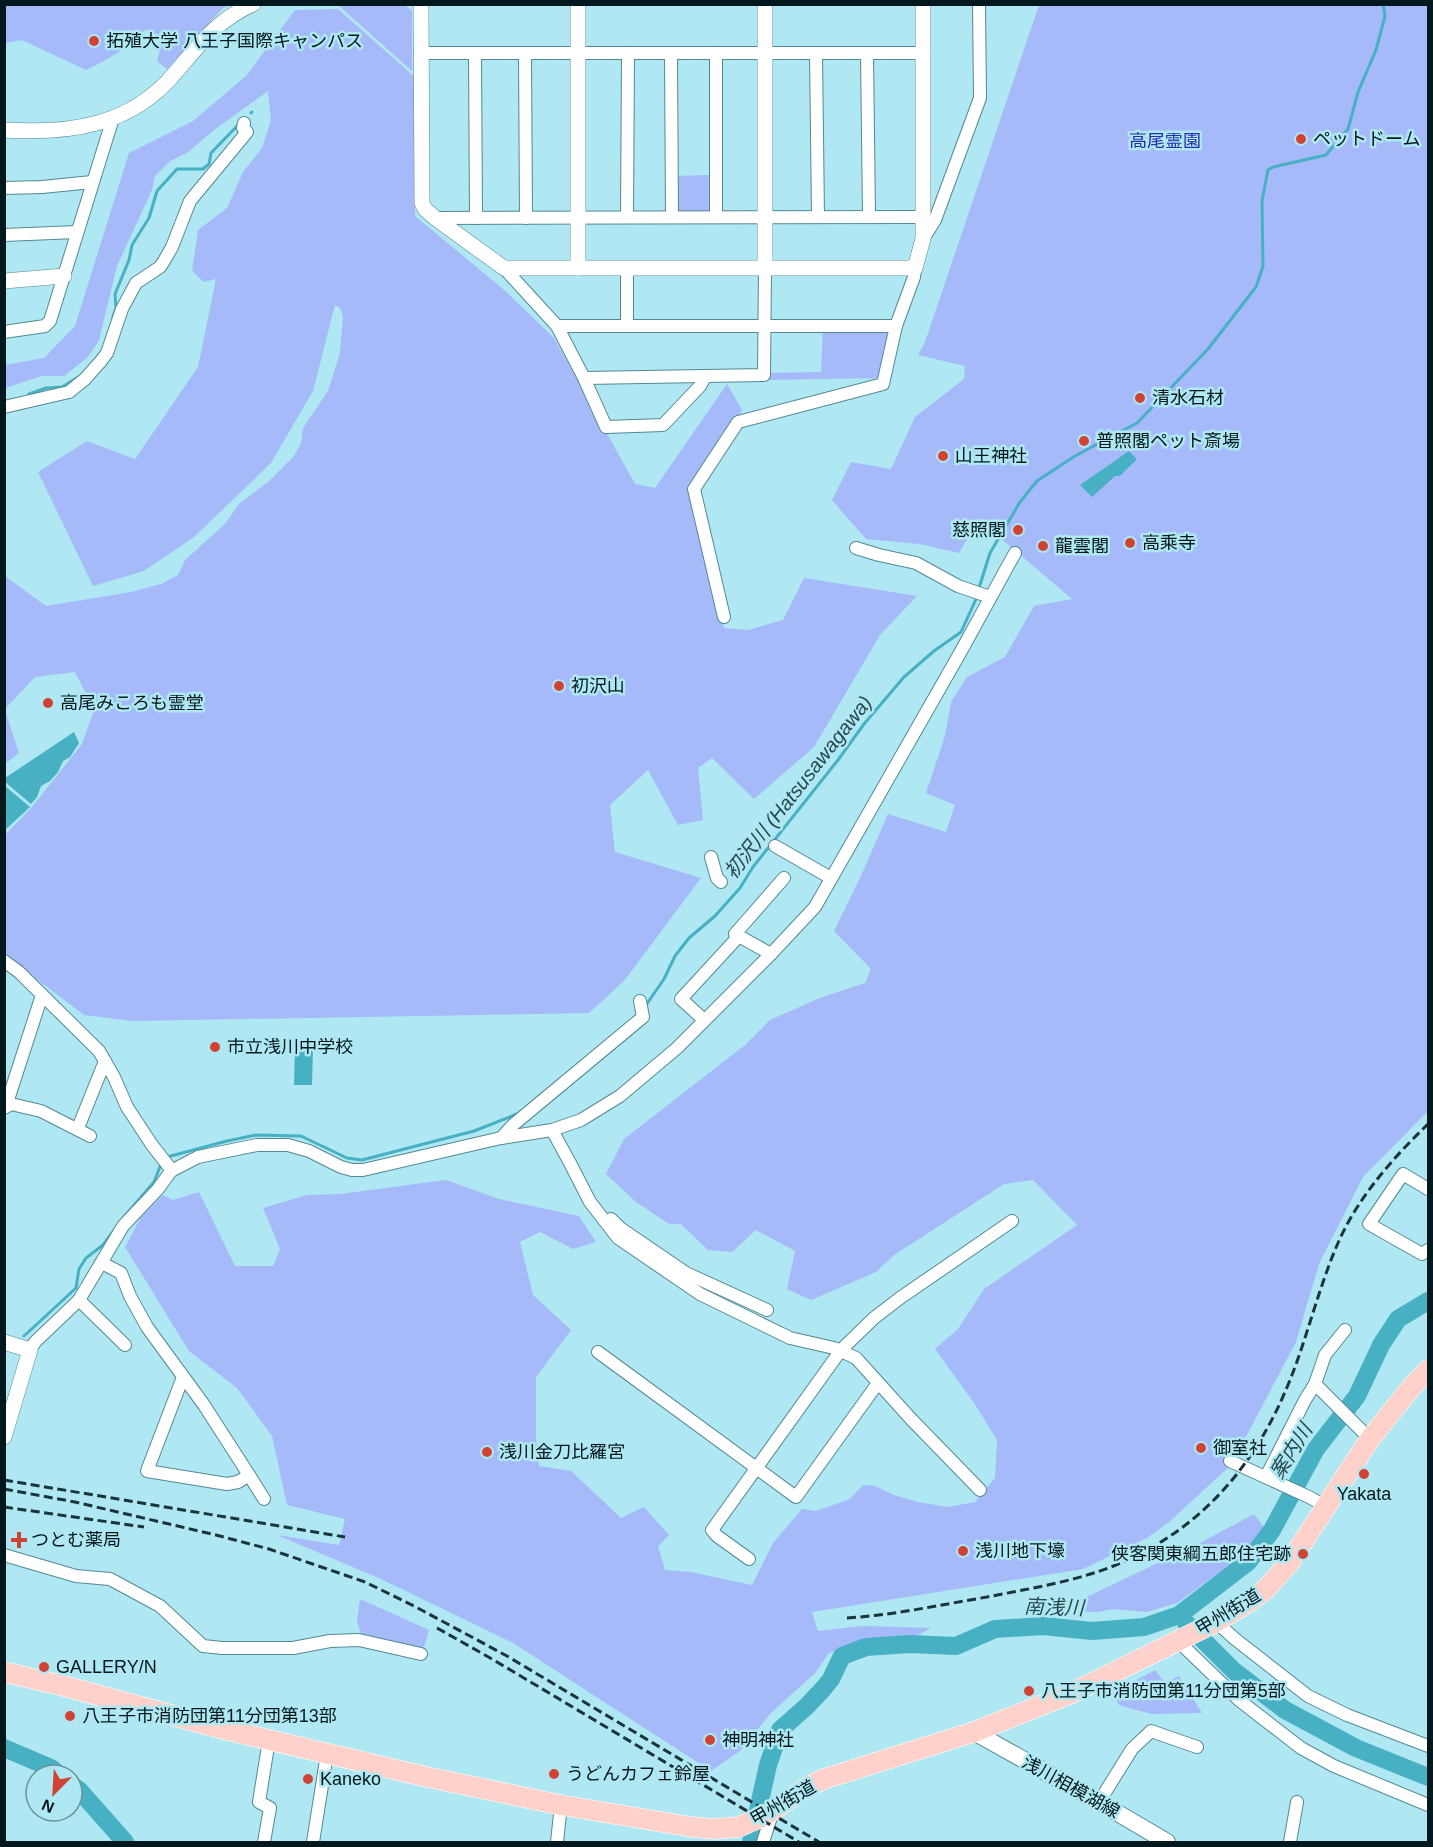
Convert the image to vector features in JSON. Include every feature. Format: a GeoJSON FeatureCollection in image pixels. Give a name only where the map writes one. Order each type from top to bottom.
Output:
{"type":"FeatureCollection","features":[{"type":"Feature","properties":{"kind":"highway","name":"甲州街道"},"geometry":{"type":"LineString","coordinates":[[4,1671],[269,1740],[459,1785],[677,1825],[714,1836],[754,1822],[804,1789],[824,1779],[974,1732],[1101,1680],[1249,1602],[1276,1579],[1290,1562],[1317,1501],[1428,1370]]}},
{"type":"Feature","properties":{"kind":"main road","name":"浅川相模湖線"},"geometry":{"type":"LineString","coordinates":[[974,1732],[1099,1802],[1157,1840]]}},
{"type":"Feature","properties":{"kind":"street"},"geometry":{"type":"LineString","coordinates":[[4,130],[67,130],[85,127],[135,108],[156,93],[214,29],[232,15],[254,4]]}},
{"type":"Feature","properties":{"kind":"street"},"geometry":{"type":"LineString","coordinates":[[421,4],[421,198],[423,206],[435,218],[504,268],[557,326],[606,427],[663,425],[700,386],[705,377]]}},
{"type":"Feature","properties":{"kind":"street"},"geometry":{"type":"LineString","coordinates":[[578,4],[578,268]]}},
{"type":"Feature","properties":{"kind":"street"},"geometry":{"type":"LineString","coordinates":[[584,378],[764,375],[765,4]]}},
{"type":"Feature","properties":{"kind":"street"},"geometry":{"type":"LineString","coordinates":[[724,617],[694,489],[738,422],[883,384],[896,326],[914,277],[923,239],[923,4]]}},
{"type":"Feature","properties":{"kind":"street"},"geometry":{"type":"LineString","coordinates":[[923,239],[935,220],[980,98],[980,4]]}},
{"type":"Feature","properties":{"kind":"street"},"geometry":{"type":"LineString","coordinates":[[420,53],[924,53]]}},
{"type":"Feature","properties":{"kind":"street"},"geometry":{"type":"LineString","coordinates":[[476,53],[476,218]]}},
{"type":"Feature","properties":{"kind":"street"},"geometry":{"type":"LineString","coordinates":[[525,53],[526,218]]}},
{"type":"Feature","properties":{"kind":"street"},"geometry":{"type":"LineString","coordinates":[[627,218],[628,53]]}},
{"type":"Feature","properties":{"kind":"street"},"geometry":{"type":"LineString","coordinates":[[670,53],[672,217]]}},
{"type":"Feature","properties":{"kind":"street"},"geometry":{"type":"LineString","coordinates":[[716,53],[716,217]]}},
{"type":"Feature","properties":{"kind":"street"},"geometry":{"type":"LineString","coordinates":[[816,53],[818,217]]}},
{"type":"Feature","properties":{"kind":"street"},"geometry":{"type":"LineString","coordinates":[[867,53],[869,217]]}},
{"type":"Feature","properties":{"kind":"street"},"geometry":{"type":"LineString","coordinates":[[4,332],[48,324],[51,321],[113,118]]}},
{"type":"Feature","properties":{"kind":"street"},"geometry":{"type":"LineString","coordinates":[[4,407],[69,392],[101,361],[107,353],[122,309],[136,283],[165,261],[190,201],[247,132],[243,128],[244,123]]}},
{"type":"Feature","properties":{"kind":"street"},"geometry":{"type":"LineString","coordinates":[[4,188],[92,182]]}},
{"type":"Feature","properties":{"kind":"street"},"geometry":{"type":"LineString","coordinates":[[435,218],[924,216]]}},
{"type":"Feature","properties":{"kind":"street"},"geometry":{"type":"LineString","coordinates":[[4,235],[77,232]]}},
{"type":"Feature","properties":{"kind":"street"},"geometry":{"type":"LineString","coordinates":[[504,268],[915,268]]}},
{"type":"Feature","properties":{"kind":"street"},"geometry":{"type":"LineString","coordinates":[[627,268],[627,326]]}},
{"type":"Feature","properties":{"kind":"street"},"geometry":{"type":"LineString","coordinates":[[4,281],[64,276]]}},
{"type":"Feature","properties":{"kind":"street"},"geometry":{"type":"LineString","coordinates":[[557,326],[896,326]]}},
{"type":"Feature","properties":{"kind":"street"},"geometry":{"type":"LineString","coordinates":[[856,548],[916,563],[958,586],[981,594]]}},
{"type":"Feature","properties":{"kind":"street"},"geometry":{"type":"LineString","coordinates":[[4,1437],[30,1350],[35,1342],[79,1300],[123,1226],[158,1189],[170,1169],[198,1157],[230,1149],[276,1144],[309,1151],[341,1167],[363,1170],[501,1138],[552,1130],[581,1120],[620,1096],[677,1048],[815,907],[981,594],[1015,553]]}},
{"type":"Feature","properties":{"kind":"street"},"geometry":{"type":"LineString","coordinates":[[776,846],[831,878]]}},
{"type":"Feature","properties":{"kind":"street"},"geometry":{"type":"LineString","coordinates":[[711,857],[717,878],[721,882]]}},
{"type":"Feature","properties":{"kind":"street"},"geometry":{"type":"LineString","coordinates":[[771,954],[735,934],[784,878]]}},
{"type":"Feature","properties":{"kind":"street"},"geometry":{"type":"LineString","coordinates":[[704,1020],[681,999],[739,936]]}},
{"type":"Feature","properties":{"kind":"street"},"geometry":{"type":"LineString","coordinates":[[4,961],[19,972],[99,1051],[128,1107],[170,1169]]}},
{"type":"Feature","properties":{"kind":"street"},"geometry":{"type":"LineString","coordinates":[[5,1107],[42,994]]}},
{"type":"Feature","properties":{"kind":"street"},"geometry":{"type":"LineString","coordinates":[[501,1138],[513,1125],[643,1017],[640,1001]]}},
{"type":"Feature","properties":{"kind":"street"},"geometry":{"type":"LineString","coordinates":[[78,1128],[105,1061]]}},
{"type":"Feature","properties":{"kind":"street"},"geometry":{"type":"LineString","coordinates":[[5,1107],[11,1104],[41,1111],[90,1136]]}},
{"type":"Feature","properties":{"kind":"street"},"geometry":{"type":"LineString","coordinates":[[552,1130],[590,1202],[618,1238],[700,1294],[790,1338],[841,1350],[856,1358],[981,1490]]}},
{"type":"Feature","properties":{"kind":"street"},"geometry":{"type":"LineString","coordinates":[[1428,1189],[1403,1174],[1369,1224],[1422,1254],[1428,1250]]}},
{"type":"Feature","properties":{"kind":"street"},"geometry":{"type":"LineString","coordinates":[[580,1182],[614,1222],[629,1234],[700,1280],[767,1310]]}},
{"type":"Feature","properties":{"kind":"street"},"geometry":{"type":"LineString","coordinates":[[748,1559],[712,1530],[841,1350],[874,1318],[900,1298],[1012,1221]]}},
{"type":"Feature","properties":{"kind":"street"},"geometry":{"type":"LineString","coordinates":[[102,1263],[121,1274],[147,1327],[204,1405],[264,1499]]}},
{"type":"Feature","properties":{"kind":"street"},"geometry":{"type":"LineString","coordinates":[[79,1300],[125,1345]]}},
{"type":"Feature","properties":{"kind":"street"},"geometry":{"type":"LineString","coordinates":[[1266,1477],[1315,1384],[1325,1354],[1345,1330]]}},
{"type":"Feature","properties":{"kind":"street"},"geometry":{"type":"LineString","coordinates":[[4,1342],[30,1350]]}},
{"type":"Feature","properties":{"kind":"street"},"geometry":{"type":"LineString","coordinates":[[598,1352],[796,1497],[878,1383]]}},
{"type":"Feature","properties":{"kind":"street"},"geometry":{"type":"LineString","coordinates":[[183,1377],[147,1472],[227,1484],[238,1482],[249,1475]]}},
{"type":"Feature","properties":{"kind":"street"},"geometry":{"type":"LineString","coordinates":[[1315,1384],[1370,1439]]}},
{"type":"Feature","properties":{"kind":"street"},"geometry":{"type":"LineString","coordinates":[[1230,1461],[1317,1501]]}},
{"type":"Feature","properties":{"kind":"street"},"geometry":{"type":"LineString","coordinates":[[4,1555],[76,1576],[110,1580],[160,1605],[203,1646],[293,1648],[330,1641],[359,1640],[421,1654]]}},
{"type":"Feature","properties":{"kind":"street"},"geometry":{"type":"LineString","coordinates":[[1213,1623],[1324,1705],[1428,1746]]}},
{"type":"Feature","properties":{"kind":"street"},"geometry":{"type":"LineString","coordinates":[[1180,1640],[1239,1700],[1301,1748],[1334,1766],[1428,1805]]}},
{"type":"Feature","properties":{"kind":"street"},"geometry":{"type":"LineString","coordinates":[[1099,1802],[1132,1749],[1150,1731],[1197,1747]]}},
{"type":"Feature","properties":{"kind":"street"},"geometry":{"type":"LineString","coordinates":[[264,1842],[270,1808],[259,1802],[269,1740]]}},
{"type":"Feature","properties":{"kind":"street"},"geometry":{"type":"LineString","coordinates":[[313,1842],[327,1754]]}},
{"type":"Feature","properties":{"kind":"street"},"geometry":{"type":"LineString","coordinates":[[1290,1842],[1297,1802]]}},
{"type":"Feature","properties":{"kind":"street"},"geometry":{"type":"LineString","coordinates":[[557,1842],[561,1805]]}},
{"type":"Feature","properties":{"kind":"street"},"geometry":{"type":"LineString","coordinates":[[763,1842],[773,1811]]}},
{"type":"Feature","properties":{"kind":"green space"},"geometry":{"type":"Polygon","coordinates":[[[5,5],[231,5],[223,8],[167,69],[157,61],[163,36],[145,30],[117,53],[86,70],[22,40],[5,43],[5,5]]]}},
{"type":"Feature","properties":{"kind":"green space"},"geometry":{"type":"Polygon","coordinates":[[[338,5],[405,5],[412,11],[412,71],[338,5]]]}},
{"type":"Feature","properties":{"kind":"green space","name":"高尾霊園"},"geometry":{"type":"Polygon","coordinates":[[[1039,5],[1428,5],[1428,1111],[1363,1177],[1319,1264],[1296,1342],[1231,1465],[1169,1522],[1147,1538],[1083,1569],[812,1612],[818,1631],[863,1626],[931,1628],[918,1635],[874,1640],[829,1653],[815,1673],[771,1713],[740,1751],[711,1771],[513,1643],[381,1579],[277,1535],[339,1545],[345,1519],[287,1505],[272,1436],[237,1388],[189,1351],[125,1247],[141,1217],[163,1195],[173,1200],[199,1192],[235,1266],[273,1266],[280,1249],[263,1208],[307,1195],[340,1194],[446,1180],[499,1199],[579,1216],[596,1242],[573,1249],[540,1232],[520,1242],[533,1295],[571,1330],[536,1377],[536,1440],[539,1466],[571,1471],[621,1518],[644,1507],[669,1535],[658,1546],[665,1570],[691,1572],[752,1585],[773,1543],[802,1509],[816,1511],[850,1499],[863,1485],[875,1486],[894,1495],[918,1502],[948,1507],[975,1502],[995,1478],[997,1440],[974,1403],[935,1349],[958,1329],[984,1289],[1077,1225],[1033,1180],[1004,1184],[894,1255],[876,1272],[811,1300],[787,1289],[795,1251],[756,1230],[732,1252],[708,1250],[681,1224],[669,1224],[636,1202],[606,1174],[624,1139],[745,1045],[770,1020],[820,998],[865,983],[871,969],[834,931],[888,814],[946,832],[955,805],[926,793],[945,736],[951,702],[967,677],[1005,657],[1034,606],[1072,599],[978,519],[959,553],[920,544],[866,539],[832,500],[851,462],[891,469],[915,417],[964,379],[965,366],[918,355],[925,342],[1039,5]]]}},
{"type":"Feature","properties":{"kind":"green space"},"geometry":{"type":"Polygon","coordinates":[[[338,9],[417,79],[415,216],[503,289],[554,338],[635,484],[655,488],[727,384],[742,410],[691,489],[724,628],[748,630],[783,620],[804,578],[917,596],[880,635],[814,747],[754,799],[712,758],[698,768],[703,820],[678,825],[648,770],[610,805],[615,852],[701,878],[624,981],[589,1013],[133,1021],[84,1015],[5,955],[4,836],[32,807],[82,744],[94,710],[75,672],[35,677],[5,709],[5,576],[46,606],[131,592],[161,584],[178,575],[185,560],[224,525],[240,503],[268,482],[294,456],[301,443],[303,428],[328,391],[340,353],[343,316],[340,308],[335,305],[313,391],[271,463],[194,537],[144,571],[93,586],[38,472],[87,441],[135,459],[198,367],[216,279],[204,282],[192,271],[198,230],[227,208],[243,172],[262,148],[271,120],[268,91],[214,130],[187,153],[170,161],[155,176],[152,190],[117,266],[99,340],[88,357],[64,376],[42,376],[5,388],[5,365],[44,358],[75,326],[129,153],[193,121],[246,76],[295,10],[338,9]]]}},
{"type":"Feature","properties":{"kind":"green space"},"geometry":{"type":"Polygon","coordinates":[[[710,175],[711,212],[674,212],[673,176],[710,175]]]}},
{"type":"Feature","properties":{"kind":"green space"},"geometry":{"type":"Polygon","coordinates":[[[823,326],[896,326],[884,378],[764,380],[764,373],[821,372],[823,326]]]}},
{"type":"Feature","properties":{"kind":"green space"},"geometry":{"type":"Polygon","coordinates":[[[5,710],[19,753],[4,764],[5,710]]]}},
{"type":"Feature","properties":{"kind":"green space"},"geometry":{"type":"Polygon","coordinates":[[[1254,1514],[1265,1529],[1231,1564],[1177,1603],[1147,1612],[1113,1609],[1097,1612],[1057,1611],[1200,1543],[1254,1514]]]}},
{"type":"Feature","properties":{"kind":"green space"},"geometry":{"type":"Polygon","coordinates":[[[360,1599],[429,1630],[423,1650],[361,1634],[357,1621],[360,1599]]]}},
{"type":"Feature","properties":{"kind":"green space"},"geometry":{"type":"Polygon","coordinates":[[[1155,1670],[1165,1683],[1179,1676],[1202,1713],[1151,1714],[1119,1705],[1113,1693],[1155,1670]]]}},
{"type":"Feature","properties":{"kind":"shaded area"},"geometry":{"type":"Polygon","coordinates":[[[1129,451],[1137,459],[1120,476],[1115,476],[1092,497],[1080,485],[1129,451]]]}},
{"type":"Feature","properties":{"kind":"shaded area"},"geometry":{"type":"Polygon","coordinates":[[[74,732],[79,743],[70,757],[63,761],[58,772],[50,781],[41,786],[37,797],[31,804],[5,782],[5,778],[74,732]]]}},
{"type":"Feature","properties":{"kind":"shaded area"},"geometry":{"type":"Polygon","coordinates":[[[5,786],[30,807],[5,830],[5,786]]]}},
{"type":"Feature","properties":{"kind":"shaded area"},"geometry":{"type":"Polygon","coordinates":[[[295,1048],[313,1049],[312,1085],[294,1085],[295,1048]]]}},
{"type":"Feature","properties":{"kind":"waterway","name":"初沢川 (Hatsusawagawa)"},"geometry":{"type":"LineString","coordinates":[[978,591],[990,553],[1020,502],[1037,481],[1075,456],[1137,423],[1208,349],[1256,287],[1263,266],[1262,201],[1268,170],[1326,155],[1348,129],[1358,92],[1376,50],[1385,16],[1383,4]]}},
{"type":"Feature","properties":{"kind":"waterway"},"geometry":{"type":"LineString","coordinates":[[113,317],[116,308],[115,294],[129,260],[132,245],[149,218],[157,191],[177,169],[203,169],[209,164],[211,153],[239,124]]}},
{"type":"Feature","properties":{"kind":"waterway"},"geometry":{"type":"LineString","coordinates":[[29,394],[46,388],[62,387],[80,376]]}},
{"type":"Feature","properties":{"kind":"waterway","name":"初沢川 (Hatsusawagawa)"},"geometry":{"type":"LineString","coordinates":[[644,1008],[664,979],[675,956],[689,938],[715,916],[740,888],[753,867],[864,724],[904,677],[934,651],[961,632],[977,597]]}},
{"type":"Feature","properties":{"kind":"waterway","name":"初沢川 (Hatsusawagawa)"},"geometry":{"type":"LineString","coordinates":[[167,1157],[256,1135],[301,1136],[347,1158],[362,1160],[474,1131],[517,1114]]}},
{"type":"Feature","properties":{"kind":"waterway","name":"初沢川 (Hatsusawagawa)"},"geometry":{"type":"LineString","coordinates":[[124,1217],[154,1182],[161,1164]]}},
{"type":"Feature","properties":{"kind":"waterway","name":"初沢川 (Hatsusawagawa)"},"geometry":{"type":"LineString","coordinates":[[24,1336],[76,1288],[79,1269],[86,1258],[103,1245],[115,1229]]}},
{"type":"Feature","properties":{"kind":"waterway","name":"南浅川"},"geometry":{"type":"LineString","coordinates":[[751,1842],[768,1765],[780,1730],[823,1689],[831,1679],[842,1656],[866,1647],[910,1644],[956,1646],[995,1629],[1043,1626],[1092,1631],[1144,1627],[1179,1615],[1248,1562],[1272,1530],[1316,1449],[1357,1396],[1381,1345],[1398,1319],[1428,1301]]}},
{"type":"Feature","properties":{"kind":"waterway","name":"南浅川"},"geometry":{"type":"LineString","coordinates":[[1186,1623],[1234,1671],[1285,1710],[1356,1748],[1428,1777]]}},
{"type":"Feature","properties":{"kind":"waterway","name":"南浅川"},"geometry":{"type":"LineString","coordinates":[[4,1748],[39,1763]]}},
{"type":"Feature","properties":{"kind":"waterway","name":"南浅川"},"geometry":{"type":"LineString","coordinates":[[84,1796],[125,1842]]}},
{"type":"Feature","properties":{"kind":"railway"},"geometry":{"type":"LineString","coordinates":[[847,1618],[900,1612],[987,1597],[1056,1583],[1107,1569],[1151,1548],[1199,1514],[1240,1471],[1272,1420],[1292,1374],[1331,1261],[1346,1226],[1366,1194],[1389,1164],[1428,1124]]}},
{"type":"Feature","properties":{"kind":"railway"},"geometry":{"type":"LineString","coordinates":[[4,1480],[345,1537]]}},
{"type":"Feature","properties":{"kind":"railway"},"geometry":{"type":"LineString","coordinates":[[4,1489],[75,1502],[216,1535],[269,1549],[365,1582],[507,1656],[819,1842]]}},
{"type":"Feature","properties":{"kind":"railway"},"geometry":{"type":"LineString","coordinates":[[4,1507],[144,1527]]}},
{"type":"Feature","properties":{"kind":"railway"},"geometry":{"type":"LineString","coordinates":[[437,1628],[799,1842]]}},
{"type":"Feature","properties":{"kind":"place","name":"拓殖大学 八王子国際キャンパス"},"geometry":{"type":"Point","coordinates":[94,41]}},
{"type":"Feature","properties":{"kind":"place","name":"ペットドーム"},"geometry":{"type":"Point","coordinates":[1301,139]}},
{"type":"Feature","properties":{"kind":"place","name":"清水石材"},"geometry":{"type":"Point","coordinates":[1140,398]}},
{"type":"Feature","properties":{"kind":"place","name":"普照閣ペット斎場"},"geometry":{"type":"Point","coordinates":[1084,441]}},
{"type":"Feature","properties":{"kind":"place","name":"山王神社"},"geometry":{"type":"Point","coordinates":[943,456]}},
{"type":"Feature","properties":{"kind":"place","name":"慈照閣"},"geometry":{"type":"Point","coordinates":[1018,530]}},
{"type":"Feature","properties":{"kind":"place","name":"高乘寺"},"geometry":{"type":"Point","coordinates":[1130,543]}},
{"type":"Feature","properties":{"kind":"place","name":"龍雲閣"},"geometry":{"type":"Point","coordinates":[1043,546]}},
{"type":"Feature","properties":{"kind":"place","name":"初沢山"},"geometry":{"type":"Point","coordinates":[559,686]}},
{"type":"Feature","properties":{"kind":"place","name":"高尾みころも霊堂"},"geometry":{"type":"Point","coordinates":[48,703]}},
{"type":"Feature","properties":{"kind":"place","name":"市立浅川中学校"},"geometry":{"type":"Point","coordinates":[215,1047]}},
{"type":"Feature","properties":{"kind":"place","name":"御室社"},"geometry":{"type":"Point","coordinates":[1201,1448]}},
{"type":"Feature","properties":{"kind":"place","name":"浅川金刀比羅宮"},"geometry":{"type":"Point","coordinates":[487,1452]}},
{"type":"Feature","properties":{"kind":"place","name":"Yakata"},"geometry":{"type":"Point","coordinates":[1364,1474]}},
{"type":"Feature","properties":{"kind":"place","name":"つとむ薬局"},"geometry":{"type":"Point","coordinates":[19,1540]}},
{"type":"Feature","properties":{"kind":"place","name":"浅川地下壕"},"geometry":{"type":"Point","coordinates":[963,1551]}},
{"type":"Feature","properties":{"kind":"place","name":"侠客関東綱五郎住宅跡"},"geometry":{"type":"Point","coordinates":[1303,1554]}},
{"type":"Feature","properties":{"kind":"place","name":"GALLERY/N"},"geometry":{"type":"Point","coordinates":[44,1667]}},
{"type":"Feature","properties":{"kind":"place","name":"八王子市消防団第11分団第5部"},"geometry":{"type":"Point","coordinates":[1029,1691]}},
{"type":"Feature","properties":{"kind":"place","name":"八王子市消防団第11分団第13部"},"geometry":{"type":"Point","coordinates":[70,1716]}},
{"type":"Feature","properties":{"kind":"place","name":"神明神社"},"geometry":{"type":"Point","coordinates":[710,1740]}},
{"type":"Feature","properties":{"kind":"place","name":"うどんカフェ鈴屋"},"geometry":{"type":"Point","coordinates":[554,1774]}},
{"type":"Feature","properties":{"kind":"place","name":"Kaneko"},"geometry":{"type":"Point","coordinates":[308,1779]}},
{"type":"Feature","properties":{"kind":"water label","name":"案内川"},"geometry":{"type":"Point","coordinates":[1291,1451]}}]}
